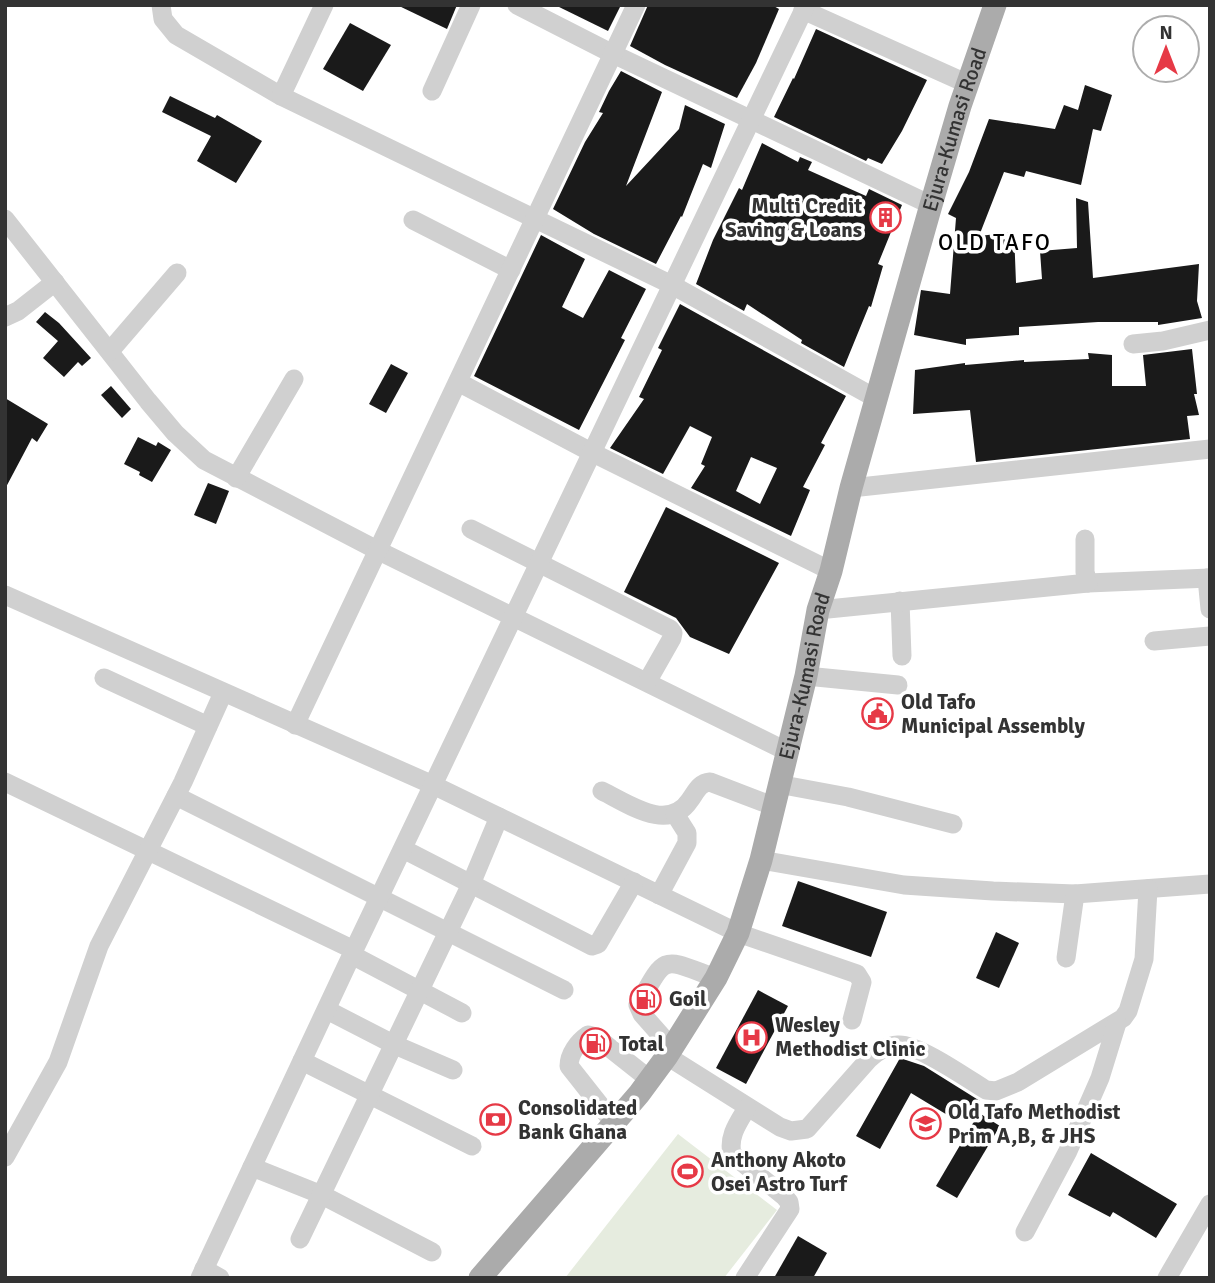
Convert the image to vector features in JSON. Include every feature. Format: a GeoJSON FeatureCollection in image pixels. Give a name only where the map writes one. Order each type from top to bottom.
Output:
{"type":"FeatureCollection","features":[{"type":"Feature","properties":{"kind":"main road","name":"Ejura-Kumasi Road"},"geometry":{"type":"LineString","coordinates":[[488,1275],[669,1052],[716,978],[738,933],[761,860],[806,676],[818,610],[831,571],[851,488],[930,205],[995,5]]}},
{"type":"Feature","properties":{"kind":"street"},"geometry":{"type":"LineString","coordinates":[[161,5],[163,19],[176,35],[281,96],[672,285],[877,399]]}},
{"type":"Feature","properties":{"kind":"street"},"geometry":{"type":"LineString","coordinates":[[281,96],[324,5]]}},
{"type":"Feature","properties":{"kind":"street"},"geometry":{"type":"LineString","coordinates":[[432,90],[471,5]]}},
{"type":"Feature","properties":{"kind":"street"},"geometry":{"type":"LineString","coordinates":[[517,5],[613,54],[930,205]]}},
{"type":"Feature","properties":{"kind":"street"},"geometry":{"type":"LineString","coordinates":[[295,724],[636,5]]}},
{"type":"Feature","properties":{"kind":"street"},"geometry":{"type":"LineString","coordinates":[[208,1275],[252,1167],[353,952],[804,8],[968,84]]}},
{"type":"Feature","properties":{"kind":"street"},"geometry":{"type":"LineString","coordinates":[[5,219],[175,433],[204,460],[377,550],[786,751]]}},
{"type":"Feature","properties":{"kind":"street"},"geometry":{"type":"LineString","coordinates":[[413,220],[511,270]]}},
{"type":"Feature","properties":{"kind":"street"},"geometry":{"type":"LineString","coordinates":[[110,351],[177,273]]}},
{"type":"Feature","properties":{"kind":"street"},"geometry":{"type":"LineString","coordinates":[[5,317],[18,311],[55,282]]}},
{"type":"Feature","properties":{"kind":"street"},"geometry":{"type":"LineString","coordinates":[[1133,344],[1163,341],[1210,330]]}},
{"type":"Feature","properties":{"kind":"street"},"geometry":{"type":"LineString","coordinates":[[236,478],[294,379]]}},
{"type":"Feature","properties":{"kind":"street"},"geometry":{"type":"LineString","coordinates":[[458,382],[831,571]]}},
{"type":"Feature","properties":{"kind":"street"},"geometry":{"type":"LineString","coordinates":[[851,488],[1210,449]]}},
{"type":"Feature","properties":{"kind":"street"},"geometry":{"type":"LineString","coordinates":[[471,529],[670,629],[672,638],[647,682]]}},
{"type":"Feature","properties":{"kind":"street"},"geometry":{"type":"LineString","coordinates":[[1085,539],[1085,572],[1088,583]]}},
{"type":"Feature","properties":{"kind":"street"},"geometry":{"type":"LineString","coordinates":[[818,610],[1088,583],[1208,578],[1210,609]]}},
{"type":"Feature","properties":{"kind":"street"},"geometry":{"type":"LineString","coordinates":[[5,595],[433,785],[738,933],[857,974],[862,982],[852,1020]]}},
{"type":"Feature","properties":{"kind":"street"},"geometry":{"type":"LineString","coordinates":[[900,601],[902,656]]}},
{"type":"Feature","properties":{"kind":"street"},"geometry":{"type":"LineString","coordinates":[[1154,641],[1210,636]]}},
{"type":"Feature","properties":{"kind":"street"},"geometry":{"type":"LineString","coordinates":[[806,676],[898,685]]}},
{"type":"Feature","properties":{"kind":"street"},"geometry":{"type":"LineString","coordinates":[[104,678],[208,726]]}},
{"type":"Feature","properties":{"kind":"street"},"geometry":{"type":"LineString","coordinates":[[5,1157],[58,1062],[99,946],[176,796],[223,693]]}},
{"type":"Feature","properties":{"kind":"street"},"geometry":{"type":"LineString","coordinates":[[5,782],[353,952],[462,1013]]}},
{"type":"Feature","properties":{"kind":"street"},"geometry":{"type":"LineString","coordinates":[[602,791],[650,814],[675,814],[683,810],[699,787],[710,782],[776,795],[848,797],[953,824]]}},
{"type":"Feature","properties":{"kind":"street"},"geometry":{"type":"LineString","coordinates":[[176,796],[564,990]]}},
{"type":"Feature","properties":{"kind":"street"},"geometry":{"type":"LineString","coordinates":[[659,895],[687,843],[687,833],[675,814]]}},
{"type":"Feature","properties":{"kind":"street"},"geometry":{"type":"LineString","coordinates":[[300,1239],[448,933],[499,817]]}},
{"type":"Feature","properties":{"kind":"street"},"geometry":{"type":"LineString","coordinates":[[403,849],[592,946],[598,944],[634,882]]}},
{"type":"Feature","properties":{"kind":"street"},"geometry":{"type":"LineString","coordinates":[[761,860],[904,886],[1075,894],[1210,884]]}},
{"type":"Feature","properties":{"kind":"street"},"geometry":{"type":"LineString","coordinates":[[716,978],[678,964],[667,963],[659,968],[638,1004],[669,1052],[747,1108],[780,1128],[791,1131],[807,1129],[869,1059],[879,1050],[898,1045],[913,1047],[986,1090],[996,1091],[1018,1082],[1117,1023],[1128,1012],[1144,959],[1147,889]]}},
{"type":"Feature","properties":{"kind":"street"},"geometry":{"type":"LineString","coordinates":[[1066,958],[1075,894]]}},
{"type":"Feature","properties":{"kind":"street"},"geometry":{"type":"LineString","coordinates":[[327,1010],[395,1045],[453,1070]]}},
{"type":"Feature","properties":{"kind":"street"},"geometry":{"type":"LineString","coordinates":[[1025,1232],[1068,1151],[1095,1090],[1117,1023]]}},
{"type":"Feature","properties":{"kind":"street"},"geometry":{"type":"LineString","coordinates":[[614,1123],[569,1066],[569,1058],[582,1039],[588,1035],[596,1037],[649,1079]]}},
{"type":"Feature","properties":{"kind":"street"},"geometry":{"type":"LineString","coordinates":[[302,1061],[472,1146]]}},
{"type":"Feature","properties":{"kind":"street"},"geometry":{"type":"LineString","coordinates":[[745,1278],[790,1209],[784,1196],[732,1154],[729,1144],[732,1133],[747,1108]]}},
{"type":"Feature","properties":{"kind":"street"},"geometry":{"type":"LineString","coordinates":[[252,1167],[322,1195],[432,1252]]}},
{"type":"Feature","properties":{"kind":"street"},"geometry":{"type":"LineString","coordinates":[[1167,1278],[1210,1204]]}},
{"type":"Feature","properties":{"kind":"shaded area","name":"Anthony Akoto Osei Astro Turf"},"geometry":{"type":"Polygon","coordinates":[[[678,1134],[777,1210],[724,1278],[565,1278],[678,1134]]]}},
{"type":"Feature","properties":{"kind":"building"},"geometry":{"type":"Polygon","coordinates":[[[397,5],[457,5],[447,29],[397,5]]]}},
{"type":"Feature","properties":{"kind":"building"},"geometry":{"type":"Polygon","coordinates":[[[555,5],[621,5],[608,31],[555,5]]]}},
{"type":"Feature","properties":{"kind":"building"},"geometry":{"type":"Polygon","coordinates":[[[648,5],[772,5],[779,9],[756,63],[737,98],[630,46],[648,5]]]}},
{"type":"Feature","properties":{"kind":"building"},"geometry":{"type":"Polygon","coordinates":[[[350,23],[391,45],[363,91],[323,69],[350,23]]]}},
{"type":"Feature","properties":{"kind":"building"},"geometry":{"type":"Polygon","coordinates":[[[816,29],[927,80],[882,164],[868,158],[866,161],[774,117],[816,29]]]}},
{"type":"Feature","properties":{"kind":"building"},"geometry":{"type":"Polygon","coordinates":[[[621,71],[662,92],[626,186],[679,129],[685,105],[725,124],[711,168],[703,164],[682,217],[656,264],[594,234],[553,209],[585,142],[603,113],[599,112],[621,71]]]}},
{"type":"Feature","properties":{"kind":"building"},"geometry":{"type":"Polygon","coordinates":[[[1085,85],[1112,95],[1101,131],[1093,129],[1081,185],[1026,171],[1024,177],[1004,172],[979,236],[1014,232],[1016,283],[1042,279],[1040,251],[1077,248],[1076,198],[1088,202],[1093,278],[1199,264],[1197,301],[1202,318],[1158,325],[1158,322],[1098,322],[1019,327],[1019,335],[966,339],[966,345],[914,335],[921,290],[950,294],[956,218],[948,214],[969,172],[989,119],[1055,129],[1064,105],[1078,110],[1085,85]]]}},
{"type":"Feature","properties":{"kind":"building"},"geometry":{"type":"Polygon","coordinates":[[[170,96],[215,118],[217,115],[262,141],[236,183],[197,161],[211,136],[162,112],[170,96]]]}},
{"type":"Feature","properties":{"kind":"building"},"geometry":{"type":"Polygon","coordinates":[[[762,143],[798,162],[800,157],[812,162],[808,170],[866,196],[869,189],[902,205],[878,264],[883,266],[871,307],[869,306],[844,367],[801,343],[802,340],[747,304],[744,311],[696,284],[713,240],[739,188],[742,190],[762,143]]]}},
{"type":"Feature","properties":{"kind":"building"},"geometry":{"type":"Polygon","coordinates":[[[541,235],[585,259],[562,307],[583,318],[609,270],[646,289],[621,338],[625,340],[579,430],[474,376],[541,235]]]}},
{"type":"Feature","properties":{"kind":"building"},"geometry":{"type":"Polygon","coordinates":[[[680,304],[846,396],[821,443],[825,445],[803,487],[810,490],[791,536],[691,488],[705,466],[701,464],[712,437],[690,426],[663,474],[610,448],[644,399],[639,397],[662,350],[658,348],[680,304]],[[751,457],[736,491],[760,504],[777,468],[751,457]]]}},
{"type":"Feature","properties":{"kind":"building"},"geometry":{"type":"Polygon","coordinates":[[[45,312],[59,323],[91,358],[82,366],[78,362],[64,377],[43,358],[58,341],[36,322],[45,312]]]}},
{"type":"Feature","properties":{"kind":"building"},"geometry":{"type":"Polygon","coordinates":[[[1192,349],[1197,394],[1194,394],[1199,415],[1187,416],[1190,439],[976,462],[970,410],[913,414],[915,370],[965,363],[1089,359],[1088,353],[1112,355],[1112,386],[1146,386],[1143,355],[1192,349]]]}},
{"type":"Feature","properties":{"kind":"building"},"geometry":{"type":"Polygon","coordinates":[[[391,364],[408,373],[386,413],[369,404],[391,364]]]}},
{"type":"Feature","properties":{"kind":"building"},"geometry":{"type":"Polygon","coordinates":[[[111,386],[131,409],[122,418],[101,395],[111,386]]]}},
{"type":"Feature","properties":{"kind":"building"},"geometry":{"type":"Polygon","coordinates":[[[5,398],[48,424],[37,442],[32,438],[5,489],[5,398]]]}},
{"type":"Feature","properties":{"kind":"building"},"geometry":{"type":"Polygon","coordinates":[[[138,437],[156,446],[158,442],[171,450],[152,482],[124,464],[138,437]]]}},
{"type":"Feature","properties":{"kind":"building"},"geometry":{"type":"Polygon","coordinates":[[[208,483],[229,491],[216,524],[194,515],[208,483]]]}},
{"type":"Feature","properties":{"kind":"building"},"geometry":{"type":"Polygon","coordinates":[[[666,507],[779,563],[729,654],[690,637],[676,618],[624,592],[666,507]]]}},
{"type":"Feature","properties":{"kind":"building"},"geometry":{"type":"Polygon","coordinates":[[[798,881],[887,912],[871,957],[782,926],[798,881]]]}},
{"type":"Feature","properties":{"kind":"building"},"geometry":{"type":"Polygon","coordinates":[[[996,932],[1019,943],[999,988],[976,978],[996,932]]]}},
{"type":"Feature","properties":{"kind":"building","name":"Wesley Methodist Clinic"},"geometry":{"type":"Polygon","coordinates":[[[758,990],[788,1006],[746,1084],[716,1068],[758,990]]]}},
{"type":"Feature","properties":{"kind":"building"},"geometry":{"type":"Polygon","coordinates":[[[900,1058],[924,1066],[980,1101],[971,1117],[955,1107],[949,1116],[911,1093],[880,1149],[856,1136],[900,1058]]]}},
{"type":"Feature","properties":{"kind":"building"},"geometry":{"type":"Polygon","coordinates":[[[979,1113],[1000,1126],[957,1198],[936,1186],[979,1113]]]}},
{"type":"Feature","properties":{"kind":"building"},"geometry":{"type":"Polygon","coordinates":[[[1091,1153],[1177,1204],[1156,1238],[1113,1212],[1110,1217],[1068,1195],[1091,1153]]]}},
{"type":"Feature","properties":{"kind":"building"},"geometry":{"type":"Polygon","coordinates":[[[798,1236],[827,1253],[813,1278],[774,1278],[798,1236]]]}},
{"type":"Feature","properties":{"kind":"place","name":"Multi Credit Saving & Loans"},"geometry":{"type":"Point","coordinates":[885,218]}},
{"type":"Feature","properties":{"kind":"place","name":"Old Tafo Municipal Assembly"},"geometry":{"type":"Point","coordinates":[878,714]}},
{"type":"Feature","properties":{"kind":"place","name":"Goil"},"geometry":{"type":"Point","coordinates":[646,999]}},
{"type":"Feature","properties":{"kind":"place","name":"Wesley Methodist Clinic"},"geometry":{"type":"Point","coordinates":[752,1037]}},
{"type":"Feature","properties":{"kind":"place","name":"Total"},"geometry":{"type":"Point","coordinates":[596,1044]}},
{"type":"Feature","properties":{"kind":"place","name":"Consolidated Bank Ghana"},"geometry":{"type":"Point","coordinates":[495,1120]}},
{"type":"Feature","properties":{"kind":"place","name":"Old Tafo Methodist Prim A,B, & JHS"},"geometry":{"type":"Point","coordinates":[925,1124]}},
{"type":"Feature","properties":{"kind":"place","name":"Anthony Akoto Osei Astro Turf"},"geometry":{"type":"Point","coordinates":[688,1172]}},
{"type":"Feature","properties":{"kind":"district","name":"OLD TAFO"},"geometry":{"type":"Point","coordinates":[995,242]}}]}
